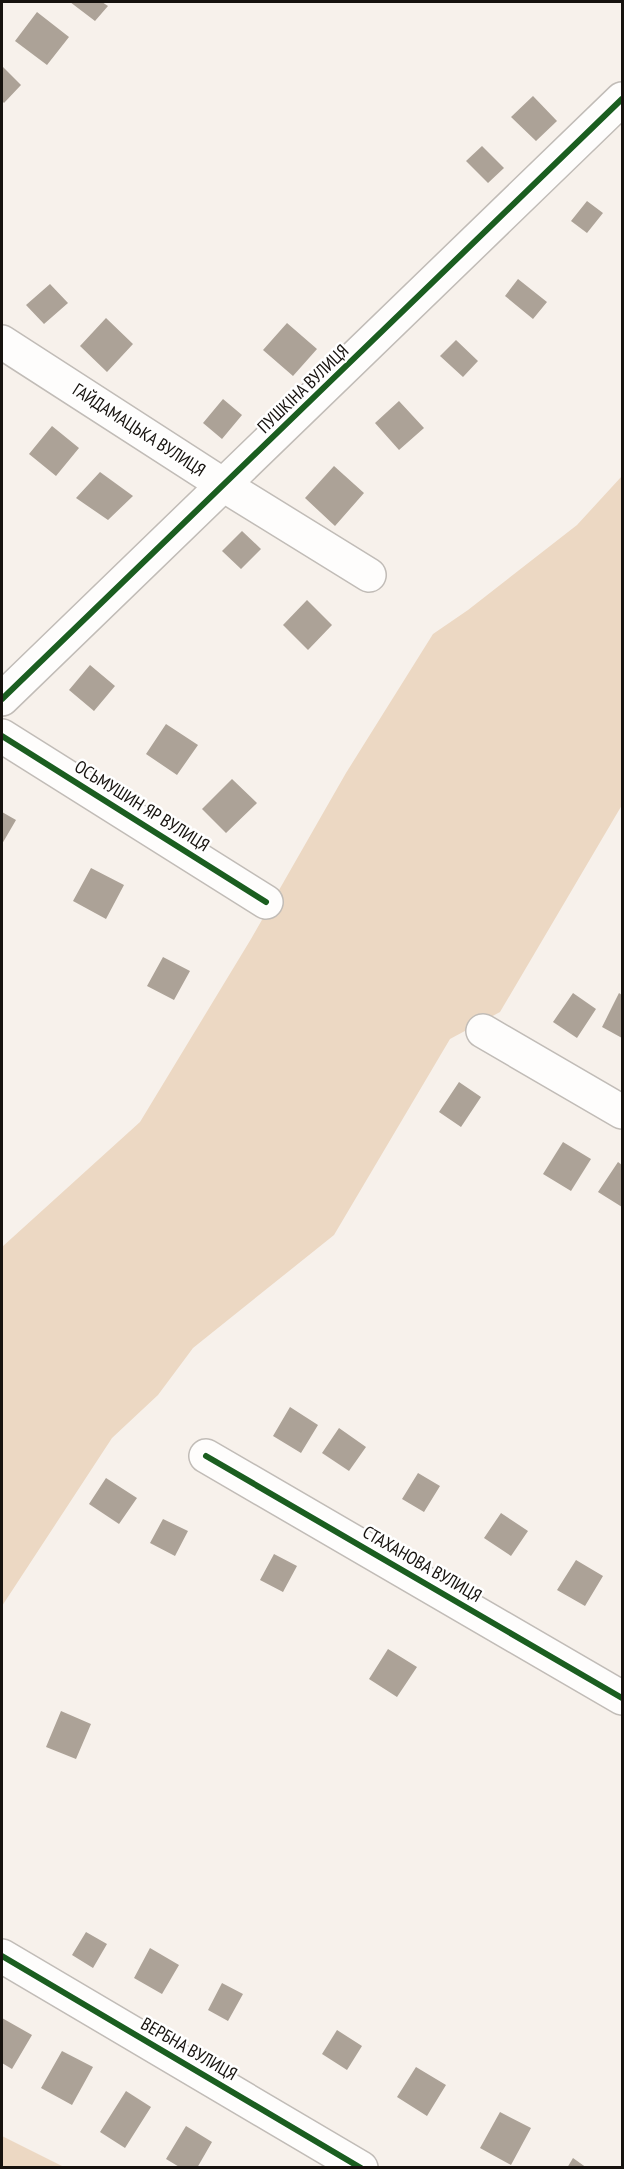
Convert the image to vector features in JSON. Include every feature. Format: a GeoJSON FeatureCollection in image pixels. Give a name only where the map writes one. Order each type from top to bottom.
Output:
{"type":"FeatureCollection","features":[{"type":"Feature","properties":{"kind":"street","name":"ПУШКІНА ВУЛИЦЯ"},"geometry":{"type":"LineString","coordinates":[[2,699],[225,486],[622,99]]}},
{"type":"Feature","properties":{"kind":"street","name":"ГАЙДАМАЦЬКА ВУЛИЦЯ"},"geometry":{"type":"LineString","coordinates":[[2,342],[225,486],[369,575]]}},
{"type":"Feature","properties":{"kind":"street","name":"ОСЬМУШИН ЯР ВУЛИЦЯ"},"geometry":{"type":"LineString","coordinates":[[2,736],[266,902]]}},
{"type":"Feature","properties":{"kind":"street"},"geometry":{"type":"LineString","coordinates":[[483,1031],[622,1112]]}},
{"type":"Feature","properties":{"kind":"street","name":"СТАХАНОВА ВУЛИЦЯ"},"geometry":{"type":"LineString","coordinates":[[206,1456],[622,1698]]}},
{"type":"Feature","properties":{"kind":"street","name":"ВЕРБНА ВУЛИЦЯ"},"geometry":{"type":"LineString","coordinates":[[2,1956],[361,2168]]}},
{"type":"Feature","properties":{"kind":"shaded area"},"geometry":{"type":"Polygon","coordinates":[[[622,476],[622,805],[500,1012],[450,1039],[334,1235],[193,1348],[158,1395],[112,1438],[2,1606],[2,1247],[140,1122],[251,939],[346,773],[433,634],[468,610],[577,525],[622,476]]]}},
{"type":"Feature","properties":{"kind":"shaded area"},"geometry":{"type":"Polygon","coordinates":[[[2,2136],[64,2167],[2,2167],[2,2136]]]}},
{"type":"Feature","properties":{"kind":"building"},"geometry":{"type":"Polygon","coordinates":[[[70,2],[102,2],[108,6],[95,21],[70,2]]]}},
{"type":"Feature","properties":{"kind":"building"},"geometry":{"type":"Polygon","coordinates":[[[37,12],[69,37],[47,65],[15,41],[37,12]]]}},
{"type":"Feature","properties":{"kind":"building"},"geometry":{"type":"Polygon","coordinates":[[[2,66],[21,85],[4,103],[2,101],[2,66]]]}},
{"type":"Feature","properties":{"kind":"building"},"geometry":{"type":"Polygon","coordinates":[[[533,96],[557,121],[536,141],[511,117],[533,96]]]}},
{"type":"Feature","properties":{"kind":"building"},"geometry":{"type":"Polygon","coordinates":[[[482,146],[504,168],[488,183],[466,161],[482,146]]]}},
{"type":"Feature","properties":{"kind":"building"},"geometry":{"type":"Polygon","coordinates":[[[587,201],[603,213],[587,233],[571,221],[587,201]]]}},
{"type":"Feature","properties":{"kind":"building"},"geometry":{"type":"Polygon","coordinates":[[[518,279],[547,302],[533,319],[505,296],[518,279]]]}},
{"type":"Feature","properties":{"kind":"building"},"geometry":{"type":"Polygon","coordinates":[[[50,284],[68,303],[44,324],[26,305],[50,284]]]}},
{"type":"Feature","properties":{"kind":"building"},"geometry":{"type":"Polygon","coordinates":[[[106,318],[133,344],[107,372],[80,346],[106,318]]]}},
{"type":"Feature","properties":{"kind":"building"},"geometry":{"type":"Polygon","coordinates":[[[287,323],[317,349],[293,376],[263,350],[287,323]]]}},
{"type":"Feature","properties":{"kind":"building"},"geometry":{"type":"Polygon","coordinates":[[[456,340],[478,361],[463,377],[440,356],[456,340]]]}},
{"type":"Feature","properties":{"kind":"building"},"geometry":{"type":"Polygon","coordinates":[[[223,399],[242,415],[222,439],[203,423],[223,399]]]}},
{"type":"Feature","properties":{"kind":"building"},"geometry":{"type":"Polygon","coordinates":[[[399,401],[424,428],[399,450],[375,423],[399,401]]]}},
{"type":"Feature","properties":{"kind":"building"},"geometry":{"type":"Polygon","coordinates":[[[52,426],[79,448],[56,476],[29,454],[52,426]]]}},
{"type":"Feature","properties":{"kind":"building"},"geometry":{"type":"Polygon","coordinates":[[[334,466],[364,493],[335,526],[305,498],[334,466]]]}},
{"type":"Feature","properties":{"kind":"building"},"geometry":{"type":"Polygon","coordinates":[[[100,472],[133,496],[108,520],[76,498],[100,472]]]}},
{"type":"Feature","properties":{"kind":"building"},"geometry":{"type":"Polygon","coordinates":[[[242,531],[261,549],[241,569],[222,551],[242,531]]]}},
{"type":"Feature","properties":{"kind":"building"},"geometry":{"type":"Polygon","coordinates":[[[307,600],[332,625],[308,650],[283,625],[307,600]]]}},
{"type":"Feature","properties":{"kind":"building"},"geometry":{"type":"Polygon","coordinates":[[[90,665],[115,686],[94,711],[69,690],[90,665]]]}},
{"type":"Feature","properties":{"kind":"building"},"geometry":{"type":"Polygon","coordinates":[[[166,724],[198,745],[177,775],[146,754],[166,724]]]}},
{"type":"Feature","properties":{"kind":"building"},"geometry":{"type":"Polygon","coordinates":[[[232,779],[257,803],[226,833],[202,809],[232,779]]]}},
{"type":"Feature","properties":{"kind":"building"},"geometry":{"type":"Polygon","coordinates":[[[2,812],[16,820],[2,844],[2,812]]]}},
{"type":"Feature","properties":{"kind":"building"},"geometry":{"type":"Polygon","coordinates":[[[91,868],[124,885],[106,919],[73,901],[91,868]]]}},
{"type":"Feature","properties":{"kind":"building"},"geometry":{"type":"Polygon","coordinates":[[[163,957],[190,971],[174,1000],[147,986],[163,957]]]}},
{"type":"Feature","properties":{"kind":"building"},"geometry":{"type":"Polygon","coordinates":[[[573,993],[596,1009],[577,1038],[553,1022],[573,993]]]}},
{"type":"Feature","properties":{"kind":"building"},"geometry":{"type":"Polygon","coordinates":[[[619,993],[622,995],[622,1038],[602,1027],[619,993]]]}},
{"type":"Feature","properties":{"kind":"building"},"geometry":{"type":"Polygon","coordinates":[[[459,1082],[481,1097],[461,1127],[439,1112],[459,1082]]]}},
{"type":"Feature","properties":{"kind":"building"},"geometry":{"type":"Polygon","coordinates":[[[563,1142],[591,1159],[571,1191],[543,1174],[563,1142]]]}},
{"type":"Feature","properties":{"kind":"building"},"geometry":{"type":"Polygon","coordinates":[[[618,1162],[622,1165],[622,1207],[598,1192],[618,1162]]]}},
{"type":"Feature","properties":{"kind":"building"},"geometry":{"type":"Polygon","coordinates":[[[290,1407],[318,1425],[301,1453],[273,1436],[290,1407]]]}},
{"type":"Feature","properties":{"kind":"building"},"geometry":{"type":"Polygon","coordinates":[[[339,1428],[366,1447],[349,1471],[322,1453],[339,1428]]]}},
{"type":"Feature","properties":{"kind":"building"},"geometry":{"type":"Polygon","coordinates":[[[418,1473],[440,1486],[424,1512],[402,1499],[418,1473]]]}},
{"type":"Feature","properties":{"kind":"building"},"geometry":{"type":"Polygon","coordinates":[[[106,1478],[137,1498],[119,1524],[89,1504],[106,1478]]]}},
{"type":"Feature","properties":{"kind":"building"},"geometry":{"type":"Polygon","coordinates":[[[501,1513],[528,1531],[511,1556],[484,1538],[501,1513]]]}},
{"type":"Feature","properties":{"kind":"building"},"geometry":{"type":"Polygon","coordinates":[[[163,1519],[188,1531],[175,1556],[150,1543],[163,1519]]]}},
{"type":"Feature","properties":{"kind":"building"},"geometry":{"type":"Polygon","coordinates":[[[274,1554],[297,1566],[283,1592],[260,1580],[274,1554]]]}},
{"type":"Feature","properties":{"kind":"building"},"geometry":{"type":"Polygon","coordinates":[[[576,1560],[603,1576],[585,1606],[557,1590],[576,1560]]]}},
{"type":"Feature","properties":{"kind":"building"},"geometry":{"type":"Polygon","coordinates":[[[388,1649],[417,1667],[397,1697],[369,1679],[388,1649]]]}},
{"type":"Feature","properties":{"kind":"building"},"geometry":{"type":"Polygon","coordinates":[[[61,1711],[91,1724],[76,1759],[46,1747],[61,1711]]]}},
{"type":"Feature","properties":{"kind":"building"},"geometry":{"type":"Polygon","coordinates":[[[86,1932],[107,1944],[93,1968],[72,1955],[86,1932]]]}},
{"type":"Feature","properties":{"kind":"building"},"geometry":{"type":"Polygon","coordinates":[[[150,1948],[179,1965],[162,1994],[134,1978],[150,1948]]]}},
{"type":"Feature","properties":{"kind":"building"},"geometry":{"type":"Polygon","coordinates":[[[222,1983],[243,1994],[228,2021],[208,2010],[222,1983]]]}},
{"type":"Feature","properties":{"kind":"building"},"geometry":{"type":"Polygon","coordinates":[[[2,2018],[32,2035],[12,2069],[2,2063],[2,2018]]]}},
{"type":"Feature","properties":{"kind":"building"},"geometry":{"type":"Polygon","coordinates":[[[337,2030],[362,2046],[347,2070],[322,2054],[337,2030]]]}},
{"type":"Feature","properties":{"kind":"building"},"geometry":{"type":"Polygon","coordinates":[[[62,2051],[93,2067],[72,2105],[41,2088],[62,2051]]]}},
{"type":"Feature","properties":{"kind":"building"},"geometry":{"type":"Polygon","coordinates":[[[416,2067],[446,2085],[427,2116],[397,2097],[416,2067]]]}},
{"type":"Feature","properties":{"kind":"building"},"geometry":{"type":"Polygon","coordinates":[[[126,2091],[151,2107],[125,2148],[100,2132],[126,2091]]]}},
{"type":"Feature","properties":{"kind":"building"},"geometry":{"type":"Polygon","coordinates":[[[500,2112],[531,2128],[511,2165],[480,2148],[500,2112]]]}},
{"type":"Feature","properties":{"kind":"building"},"geometry":{"type":"Polygon","coordinates":[[[186,2126],[212,2142],[197,2168],[181,2168],[166,2159],[186,2126]]]}},
{"type":"Feature","properties":{"kind":"building"},"geometry":{"type":"Polygon","coordinates":[[[573,2158],[587,2168],[567,2168],[573,2158]]]}},
{"type":"Feature","properties":{"kind":"cycle path"},"geometry":{"type":"LineString","coordinates":[[2,699],[622,99]]}},
{"type":"Feature","properties":{"kind":"cycle path"},"geometry":{"type":"LineString","coordinates":[[2,736],[266,902]]}},
{"type":"Feature","properties":{"kind":"cycle path"},"geometry":{"type":"LineString","coordinates":[[206,1456],[622,1698]]}},
{"type":"Feature","properties":{"kind":"cycle path"},"geometry":{"type":"LineString","coordinates":[[2,1956],[361,2168]]}}]}
